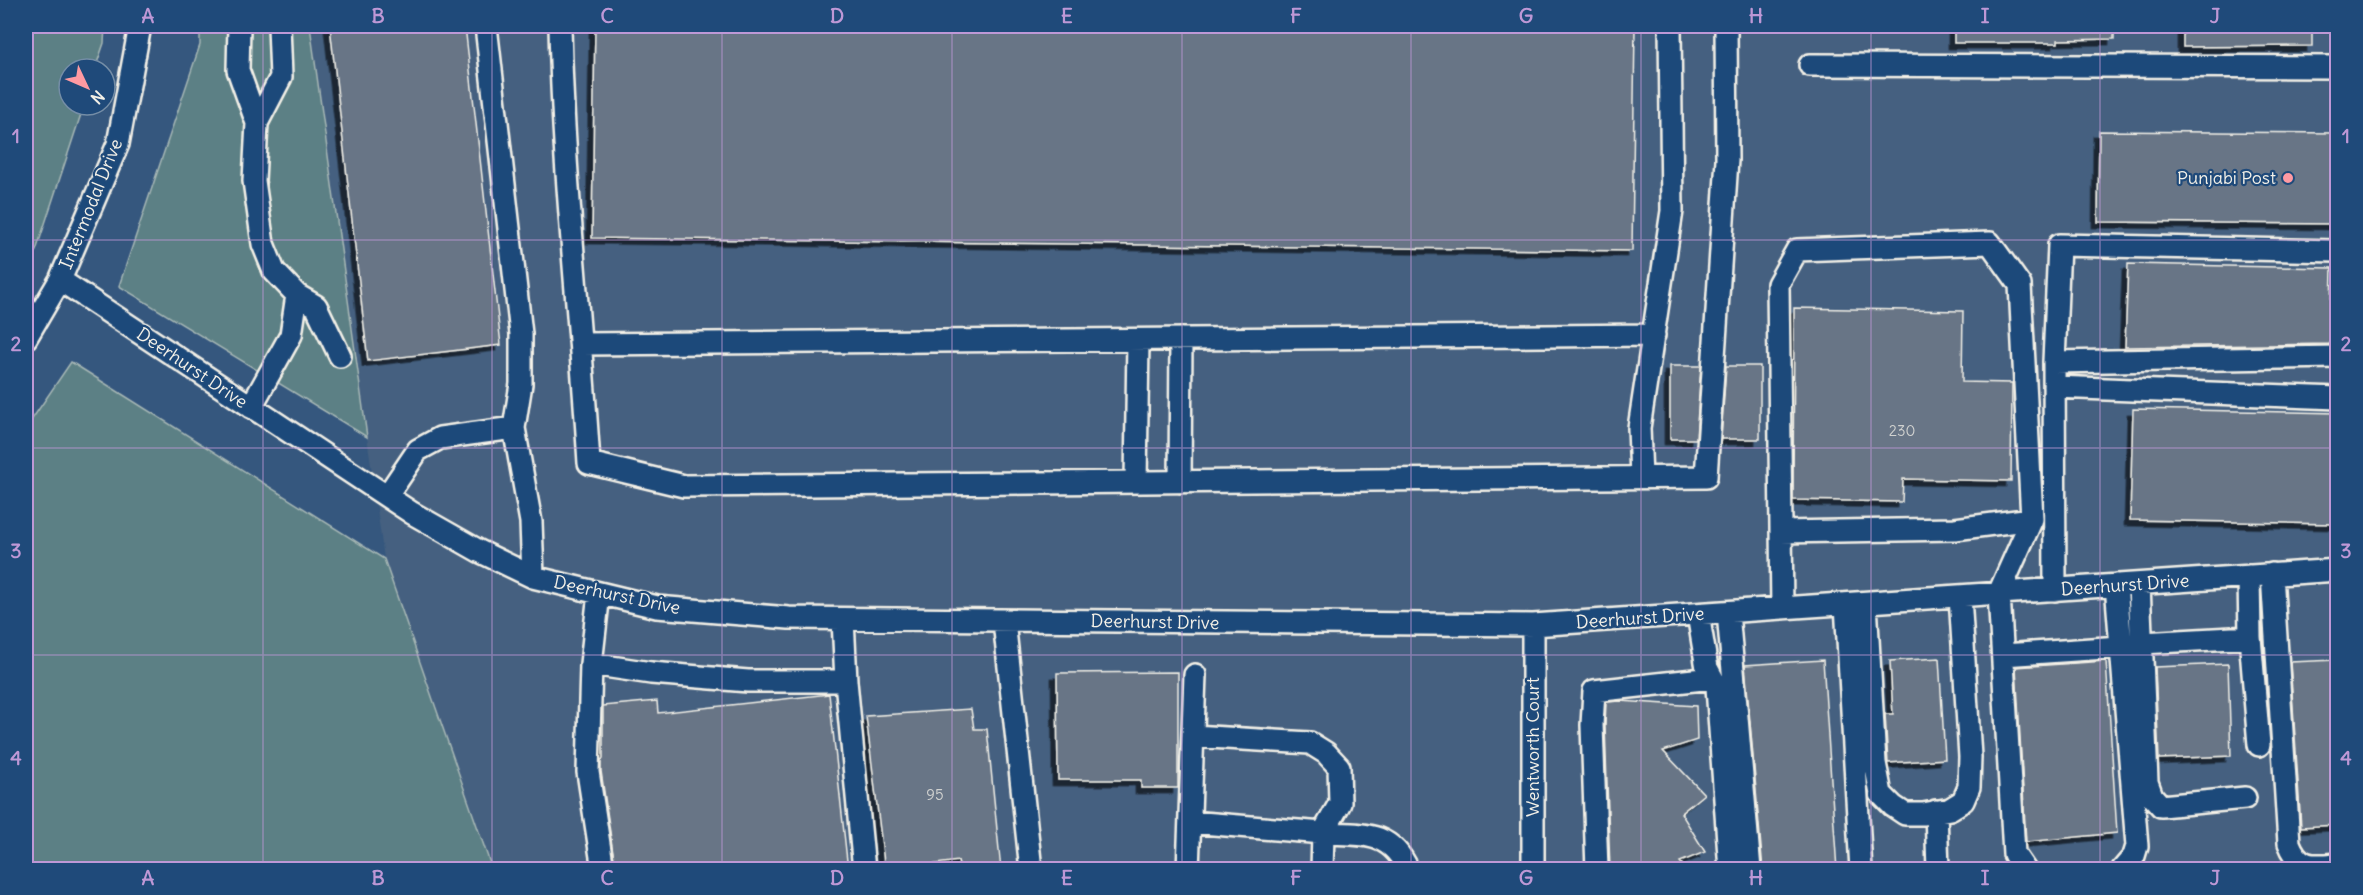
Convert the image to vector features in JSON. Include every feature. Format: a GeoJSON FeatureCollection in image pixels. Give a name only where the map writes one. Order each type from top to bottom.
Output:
{"type":"FeatureCollection","features":[{"type":"Feature","properties":{"kind":"street","name":"Intermodal Drive"},"geometry":{"type":"LineString","coordinates":[[26,338],[60,280],[118,144],[140,26]]}},
{"type":"Feature","properties":{"kind":"street"},"geometry":{"type":"LineString","coordinates":[[239,26],[238,70],[257,123],[254,181],[263,243],[274,271],[297,295],[316,306],[340,356]]}},
{"type":"Feature","properties":{"kind":"street"},"geometry":{"type":"LineString","coordinates":[[257,123],[281,77],[279,26]]}},
{"type":"Feature","properties":{"kind":"street"},"geometry":{"type":"LineString","coordinates":[[486,26],[521,334],[521,384],[514,428],[531,522],[533,577]]}},
{"type":"Feature","properties":{"kind":"street"},"geometry":{"type":"LineString","coordinates":[[560,26],[562,113],[582,344],[589,463],[684,486],[1706,477],[1727,160],[1726,26]]}},
{"type":"Feature","properties":{"kind":"street"},"geometry":{"type":"LineString","coordinates":[[1641,477],[1639,428],[1672,211],[1670,26]]}},
{"type":"Feature","properties":{"kind":"street"},"geometry":{"type":"LineString","coordinates":[[1810,65],[2337,67]]}},
{"type":"Feature","properties":{"kind":"street"},"geometry":{"type":"LineString","coordinates":[[1782,608],[1778,284],[1797,250],[1990,243],[2020,285],[2031,519],[1999,593],[2014,854],[2025,870]]}},
{"type":"Feature","properties":{"kind":"street"},"geometry":{"type":"LineString","coordinates":[[2055,590],[2054,362],[2059,246],[2337,251]]}},
{"type":"Feature","properties":{"kind":"street","name":"Deerhurst Drive"},"geometry":{"type":"LineString","coordinates":[[60,280],[387,496],[479,551],[533,577],[657,607],[789,618],[1533,626],[2337,570]]}},
{"type":"Feature","properties":{"kind":"street"},"geometry":{"type":"LineString","coordinates":[[251,406],[291,335],[297,295]]}},
{"type":"Feature","properties":{"kind":"street"},"geometry":{"type":"LineString","coordinates":[[582,344],[1654,335]]}},
{"type":"Feature","properties":{"kind":"street"},"geometry":{"type":"LineString","coordinates":[[1180,482],[1181,339]]}},
{"type":"Feature","properties":{"kind":"street"},"geometry":{"type":"LineString","coordinates":[[1136,483],[1138,340]]}},
{"type":"Feature","properties":{"kind":"street"},"geometry":{"type":"LineString","coordinates":[[2054,362],[2337,357]]}},
{"type":"Feature","properties":{"kind":"street"},"geometry":{"type":"LineString","coordinates":[[2054,387],[2337,398]]}},
{"type":"Feature","properties":{"kind":"street"},"geometry":{"type":"LineString","coordinates":[[387,496],[418,450],[440,438],[514,428]]}},
{"type":"Feature","properties":{"kind":"street"},"geometry":{"type":"LineString","coordinates":[[1781,532],[1955,529],[2031,519]]}},
{"type":"Feature","properties":{"kind":"street"},"geometry":{"type":"LineString","coordinates":[[2272,574],[2289,843],[2294,856],[2306,864],[2312,866],[2337,864]]}},
{"type":"Feature","properties":{"kind":"street"},"geometry":{"type":"LineString","coordinates":[[2249,576],[2250,637],[2259,745]]}},
{"type":"Feature","properties":{"kind":"street"},"geometry":{"type":"LineString","coordinates":[[2139,584],[2147,782],[2152,796],[2161,806],[2245,798]]}},
{"type":"Feature","properties":{"kind":"street"},"geometry":{"type":"LineString","coordinates":[[2115,585],[2137,846],[2134,856],[2122,870]]}},
{"type":"Feature","properties":{"kind":"street"},"geometry":{"type":"LineString","coordinates":[[599,593],[591,664],[588,772],[603,870]]}},
{"type":"Feature","properties":{"kind":"street"},"geometry":{"type":"LineString","coordinates":[[1856,603],[1875,763],[1881,794],[1905,814],[1950,809],[1963,801],[1969,787],[1970,757],[1960,596]]}},
{"type":"Feature","properties":{"kind":"street"},"geometry":{"type":"LineString","coordinates":[[1856,603],[1861,870]]}},
{"type":"Feature","properties":{"kind":"street"},"geometry":{"type":"LineString","coordinates":[[1728,612],[1750,870]]}},
{"type":"Feature","properties":{"kind":"street"},"geometry":{"type":"LineString","coordinates":[[1698,614],[1707,668],[1717,687],[1730,870]]}},
{"type":"Feature","properties":{"kind":"street"},"geometry":{"type":"LineString","coordinates":[[843,619],[846,681],[864,870]]}},
{"type":"Feature","properties":{"kind":"street"},"geometry":{"type":"LineString","coordinates":[[1004,621],[1031,870]]}},
{"type":"Feature","properties":{"kind":"street","name":"Wentworth Court"},"geometry":{"type":"LineString","coordinates":[[1533,626],[1533,870]]}},
{"type":"Feature","properties":{"kind":"street"},"geometry":{"type":"LineString","coordinates":[[2142,643],[2250,637]]}},
{"type":"Feature","properties":{"kind":"street"},"geometry":{"type":"LineString","coordinates":[[2003,654],[2120,647]]}},
{"type":"Feature","properties":{"kind":"street"},"geometry":{"type":"LineString","coordinates":[[591,664],[651,673],[748,681],[846,681]]}},
{"type":"Feature","properties":{"kind":"street"},"geometry":{"type":"LineString","coordinates":[[1188,870],[1195,675]]}},
{"type":"Feature","properties":{"kind":"street"},"geometry":{"type":"LineString","coordinates":[[1597,870],[1592,725],[1594,691],[1712,678]]}},
{"type":"Feature","properties":{"kind":"street"},"geometry":{"type":"LineString","coordinates":[[1193,736],[1310,743],[1326,753],[1339,767],[1340,803],[1323,833],[1322,870]]}},
{"type":"Feature","properties":{"kind":"street"},"geometry":{"type":"LineString","coordinates":[[1936,811],[1938,870]]}},
{"type":"Feature","properties":{"kind":"street"},"geometry":{"type":"LineString","coordinates":[[1190,822],[1377,836],[1389,844],[1408,870]]}},
{"type":"Feature","properties":{"kind":"shaded area"},"geometry":{"type":"Polygon","coordinates":[[[310,26],[2337,26],[2337,869],[492,869],[384,559],[310,26]]]}},
{"type":"Feature","properties":{"kind":"green space"},"geometry":{"type":"Polygon","coordinates":[[[26,26],[105,26],[104,43],[99,57],[57,57],[57,117],[80,117],[36,251],[26,266],[26,26]]]}},
{"type":"Feature","properties":{"kind":"green space"},"geometry":{"type":"Polygon","coordinates":[[[200,26],[310,26],[367,437],[119,286],[200,45],[200,26]]]}},
{"type":"Feature","properties":{"kind":"green space"},"geometry":{"type":"Polygon","coordinates":[[[71,362],[384,559],[492,869],[26,869],[26,428],[71,362]]]}},
{"type":"Feature","properties":{"kind":"building"},"geometry":{"type":"Polygon","coordinates":[[[330,26],[465,26],[501,345],[368,361],[330,26]]]}},
{"type":"Feature","properties":{"kind":"building"},"geometry":{"type":"Polygon","coordinates":[[[595,26],[1635,26],[1632,251],[592,238],[595,26]]]}},
{"type":"Feature","properties":{"kind":"building"},"geometry":{"type":"Polygon","coordinates":[[[1954,26],[2114,26],[2114,39],[2058,40],[2058,43],[1954,43],[1954,26]]]}},
{"type":"Feature","properties":{"kind":"building"},"geometry":{"type":"Polygon","coordinates":[[[2183,26],[2312,26],[2312,46],[2183,47],[2183,26]]]}},
{"type":"Feature","properties":{"kind":"building"},"geometry":{"type":"Polygon","coordinates":[[[2099,131],[2337,133],[2337,224],[2098,222],[2099,131]]]}},
{"type":"Feature","properties":{"kind":"building"},"geometry":{"type":"Polygon","coordinates":[[[2128,264],[2332,268],[2330,344],[2125,347],[2128,264]]]}},
{"type":"Feature","properties":{"kind":"building"},"geometry":{"type":"Polygon","coordinates":[[[1794,308],[1963,311],[1962,382],[2012,383],[2011,481],[1903,479],[1902,502],[1793,500],[1794,308]]]}},
{"type":"Feature","properties":{"kind":"building"},"geometry":{"type":"Polygon","coordinates":[[[1670,366],[1701,366],[1696,439],[1670,439],[1670,366]]]}},
{"type":"Feature","properties":{"kind":"building"},"geometry":{"type":"Polygon","coordinates":[[[1726,366],[1760,366],[1760,439],[1721,439],[1726,366]]]}},
{"type":"Feature","properties":{"kind":"building"},"geometry":{"type":"Polygon","coordinates":[[[2133,409],[2337,413],[2337,524],[2130,520],[2133,409]]]}},
{"type":"Feature","properties":{"kind":"building"},"geometry":{"type":"Polygon","coordinates":[[[1939,658],[1945,759],[1888,763],[1885,714],[1893,714],[1890,661],[1939,658]]]}},
{"type":"Feature","properties":{"kind":"building"},"geometry":{"type":"Polygon","coordinates":[[[1823,660],[1837,870],[1763,870],[1745,665],[1823,660]]]}},
{"type":"Feature","properties":{"kind":"building"},"geometry":{"type":"Polygon","coordinates":[[[2337,660],[2337,825],[2301,827],[2290,662],[2337,660]]]}},
{"type":"Feature","properties":{"kind":"building"},"geometry":{"type":"Polygon","coordinates":[[[2106,661],[2117,833],[2026,842],[2016,667],[2106,661]]]}},
{"type":"Feature","properties":{"kind":"building"},"geometry":{"type":"Polygon","coordinates":[[[2228,664],[2231,756],[2159,759],[2155,667],[2228,664]]]}},
{"type":"Feature","properties":{"kind":"building"},"geometry":{"type":"Polygon","coordinates":[[[1178,672],[1178,788],[1141,788],[1141,780],[1058,780],[1057,673],[1178,672]]]}},
{"type":"Feature","properties":{"kind":"building"},"geometry":{"type":"Polygon","coordinates":[[[829,694],[848,870],[636,870],[635,864],[615,866],[601,771],[603,706],[657,701],[658,713],[829,694]]]}},
{"type":"Feature","properties":{"kind":"building"},"geometry":{"type":"Polygon","coordinates":[[[1606,702],[1696,706],[1697,740],[1663,751],[1704,794],[1681,813],[1705,852],[1680,862],[1687,870],[1610,870],[1606,702]]]}},
{"type":"Feature","properties":{"kind":"building"},"geometry":{"type":"Polygon","coordinates":[[[971,709],[974,729],[987,729],[1001,870],[960,870],[958,861],[914,867],[914,870],[885,870],[866,716],[971,709]]]}},
{"type":"Feature","properties":{"kind":"place","name":"Punjabi Post"},"geometry":{"type":"Point","coordinates":[2288,178]}}]}
